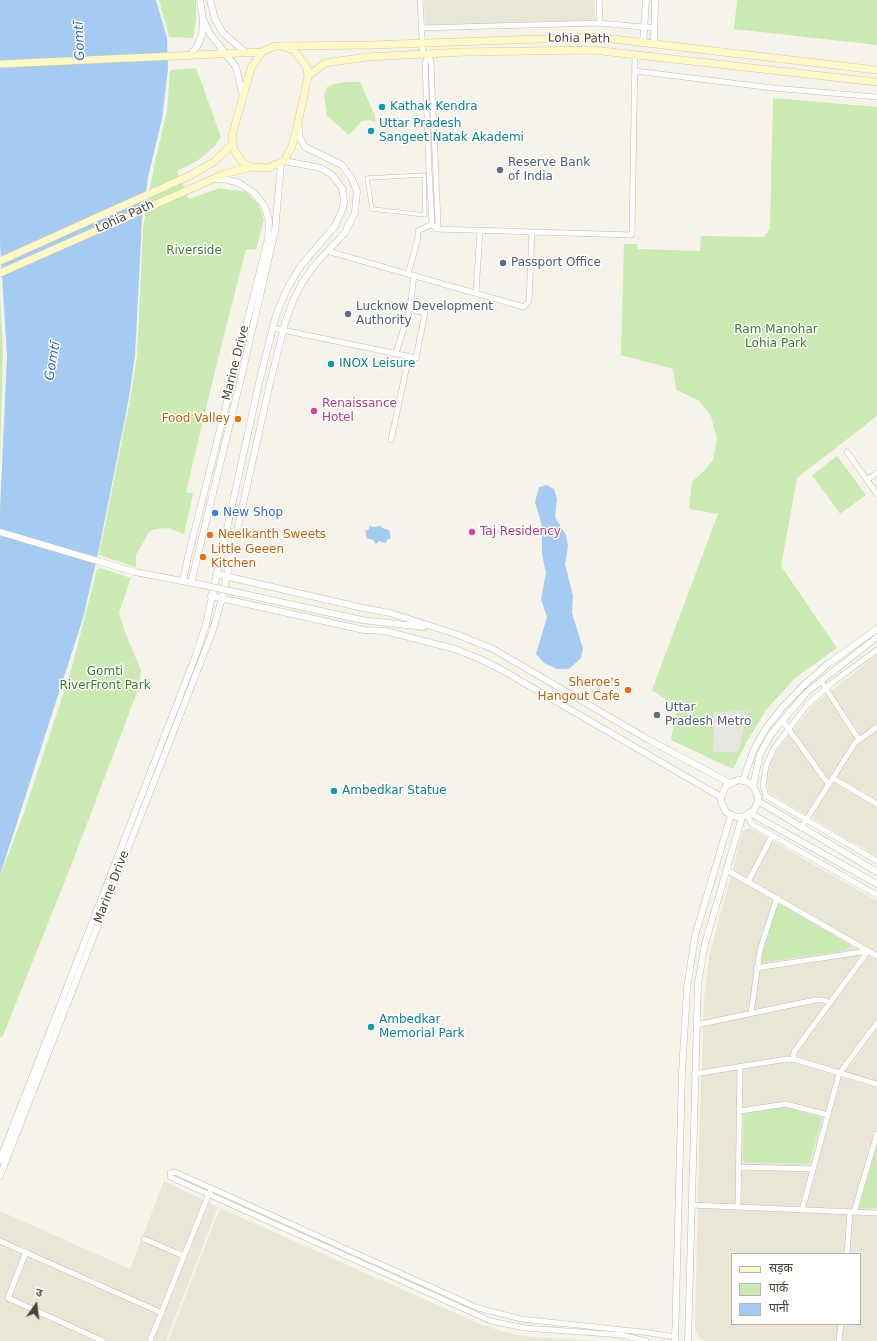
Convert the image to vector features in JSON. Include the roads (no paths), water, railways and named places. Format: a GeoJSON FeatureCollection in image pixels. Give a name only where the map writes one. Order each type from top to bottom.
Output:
{"type":"FeatureCollection","features":[{"type":"Feature","properties":{"kind":"main road","name":"Lohia Path"},"geometry":{"type":"LineString","coordinates":[[0,64],[191,54],[262,52],[280,46],[594,37],[877,70]]}},
{"type":"Feature","properties":{"kind":"main road"},"geometry":{"type":"LineString","coordinates":[[280,46],[290,48],[299,55],[307,68],[308,76],[292,146],[282,162]]}},
{"type":"Feature","properties":{"kind":"main road","name":"Lohia Path"},"geometry":{"type":"LineString","coordinates":[[308,76],[325,63],[367,57],[593,50],[877,82]]}},
{"type":"Feature","properties":{"kind":"main road"},"geometry":{"type":"LineString","coordinates":[[251,167],[243,163],[237,156],[232,144],[233,129],[251,68],[262,52]]}},
{"type":"Feature","properties":{"kind":"main road","name":"Lohia Path"},"geometry":{"type":"LineString","coordinates":[[0,261],[191,175],[215,161],[232,144]]}},
{"type":"Feature","properties":{"kind":"main road","name":"Lohia Path"},"geometry":{"type":"LineString","coordinates":[[0,273],[211,179],[251,167],[268,168],[282,162]]}},
{"type":"Feature","properties":{"kind":"street"},"geometry":{"type":"LineString","coordinates":[[200,0],[203,19],[210,34],[236,67],[243,96]]}},
{"type":"Feature","properties":{"kind":"street"},"geometry":{"type":"LineString","coordinates":[[210,0],[215,19],[223,33],[246,53]]}},
{"type":"Feature","properties":{"kind":"street"},"geometry":{"type":"LineString","coordinates":[[420,0],[422,42],[431,63],[438,224],[436,229]]}},
{"type":"Feature","properties":{"kind":"street"},"geometry":{"type":"LineString","coordinates":[[599,0],[600,23]]}},
{"type":"Feature","properties":{"kind":"street"},"geometry":{"type":"LineString","coordinates":[[643,43],[646,0]]}},
{"type":"Feature","properties":{"kind":"street"},"geometry":{"type":"LineString","coordinates":[[654,44],[653,28],[656,0]]}},
{"type":"Feature","properties":{"kind":"street"},"geometry":{"type":"LineString","coordinates":[[191,54],[200,40],[203,19]]}},
{"type":"Feature","properties":{"kind":"street"},"geometry":{"type":"LineString","coordinates":[[422,28],[600,23],[653,28]]}},
{"type":"Feature","properties":{"kind":"street"},"geometry":{"type":"LineString","coordinates":[[440,42],[442,54]]}},
{"type":"Feature","properties":{"kind":"street"},"geometry":{"type":"LineString","coordinates":[[426,54],[425,63],[432,224],[436,229]]}},
{"type":"Feature","properties":{"kind":"street"},"geometry":{"type":"LineString","coordinates":[[436,229],[632,235],[635,54]]}},
{"type":"Feature","properties":{"kind":"street"},"geometry":{"type":"LineString","coordinates":[[635,71],[774,88],[877,97]]}},
{"type":"Feature","properties":{"kind":"street","name":"Marine Drive"},"geometry":{"type":"LineString","coordinates":[[0,1176],[212,632],[227,577],[264,406],[293,301],[302,283],[327,251],[344,234],[353,220],[357,205],[357,191],[351,177],[342,165],[312,152],[302,143],[298,123]]}},
{"type":"Feature","properties":{"kind":"street","name":"Marine Drive"},"geometry":{"type":"LineString","coordinates":[[0,1160],[196,655],[206,624],[211,596],[273,328],[287,289],[300,267],[335,226],[344,208],[344,200],[339,183],[326,170],[315,166],[282,162],[275,231],[191,583]]}},
{"type":"Feature","properties":{"kind":"street"},"geometry":{"type":"LineString","coordinates":[[424,175],[425,215],[372,209],[367,178],[424,175]]}},
{"type":"Feature","properties":{"kind":"street","name":"Marine Drive"},"geometry":{"type":"LineString","coordinates":[[183,581],[268,239],[269,221],[264,205],[253,192],[239,183],[224,179],[211,179]]}},
{"type":"Feature","properties":{"kind":"street"},"geometry":{"type":"LineString","coordinates":[[408,274],[418,238],[418,231],[432,224]]}},
{"type":"Feature","properties":{"kind":"street"},"geometry":{"type":"LineString","coordinates":[[476,293],[480,230]]}},
{"type":"Feature","properties":{"kind":"street"},"geometry":{"type":"LineString","coordinates":[[327,251],[524,307],[529,301],[532,232]]}},
{"type":"Feature","properties":{"kind":"street"},"geometry":{"type":"LineString","coordinates":[[396,353],[410,309],[414,275]]}},
{"type":"Feature","properties":{"kind":"street"},"geometry":{"type":"LineString","coordinates":[[273,328],[416,358],[425,313],[410,309]]}},
{"type":"Feature","properties":{"kind":"street"},"geometry":{"type":"LineString","coordinates":[[391,440],[409,356]]}},
{"type":"Feature","properties":{"kind":"street"},"geometry":{"type":"LineString","coordinates":[[847,452],[877,494]]}},
{"type":"Feature","properties":{"kind":"street"},"geometry":{"type":"LineString","coordinates":[[867,480],[877,473]]}},
{"type":"Feature","properties":{"kind":"street"},"geometry":{"type":"LineString","coordinates":[[0,532],[135,572],[203,585],[362,620],[442,630]]}},
{"type":"Feature","properties":{"kind":"street"},"geometry":{"type":"LineString","coordinates":[[216,574],[390,613],[493,649],[649,740],[730,783]]}},
{"type":"Feature","properties":{"kind":"street"},"geometry":{"type":"LineString","coordinates":[[211,596],[364,630],[385,631]]}},
{"type":"Feature","properties":{"kind":"street"},"geometry":{"type":"LineString","coordinates":[[362,620],[385,631],[454,649],[502,670],[721,797]]}},
{"type":"Feature","properties":{"kind":"street"},"geometry":{"type":"LineString","coordinates":[[743,780],[754,749],[766,728],[782,708],[805,684],[828,664],[877,629]]}},
{"type":"Feature","properties":{"kind":"street"},"geometry":{"type":"LineString","coordinates":[[753,786],[760,754],[772,733],[782,720],[807,692],[877,638]]}},
{"type":"Feature","properties":{"kind":"street"},"geometry":{"type":"LineString","coordinates":[[877,650],[808,704],[774,748],[766,766],[763,786],[766,796],[877,860]]}},
{"type":"Feature","properties":{"kind":"street"},"geometry":{"type":"LineString","coordinates":[[821,681],[859,740]]}},
{"type":"Feature","properties":{"kind":"street"},"geometry":{"type":"LineString","coordinates":[[782,720],[829,785]]}},
{"type":"Feature","properties":{"kind":"street"},"geometry":{"type":"LineString","coordinates":[[801,828],[855,743],[877,727]]}},
{"type":"Feature","properties":{"kind":"street"},"geometry":{"type":"LineString","coordinates":[[833,778],[877,804]]}},
{"type":"Feature","properties":{"kind":"street"},"geometry":{"type":"LineString","coordinates":[[877,872],[758,801],[756,791],[753,786],[743,780],[730,783],[724,789],[721,797],[723,807],[731,815],[746,815],[877,884]]}},
{"type":"Feature","properties":{"kind":"street"},"geometry":{"type":"LineString","coordinates":[[646,1341],[622,1335],[525,1328],[491,1321],[170,1177],[170,1173],[175,1172],[478,1308],[521,1319],[642,1332],[686,1341],[698,982],[702,959],[727,870],[746,815],[758,801]]}},
{"type":"Feature","properties":{"kind":"street"},"geometry":{"type":"LineString","coordinates":[[676,1339],[682,1073],[687,988],[695,936],[731,815]]}},
{"type":"Feature","properties":{"kind":"street"},"geometry":{"type":"LineString","coordinates":[[746,815],[752,824],[877,896]]}},
{"type":"Feature","properties":{"kind":"street"},"geometry":{"type":"LineString","coordinates":[[748,882],[772,836]]}},
{"type":"Feature","properties":{"kind":"street"},"geometry":{"type":"LineString","coordinates":[[727,870],[877,956]]}},
{"type":"Feature","properties":{"kind":"street"},"geometry":{"type":"LineString","coordinates":[[751,1014],[756,968],[760,950],[777,898]]}},
{"type":"Feature","properties":{"kind":"street"},"geometry":{"type":"LineString","coordinates":[[756,968],[868,951]]}},
{"type":"Feature","properties":{"kind":"street"},"geometry":{"type":"LineString","coordinates":[[793,1060],[794,1052],[868,951]]}},
{"type":"Feature","properties":{"kind":"street"},"geometry":{"type":"LineString","coordinates":[[696,1025],[815,1000],[824,1000],[830,1003]]}},
{"type":"Feature","properties":{"kind":"street"},"geometry":{"type":"LineString","coordinates":[[802,1210],[839,1074],[875,1029],[877,1023]]}},
{"type":"Feature","properties":{"kind":"street"},"geometry":{"type":"LineString","coordinates":[[694,1074],[793,1060],[877,1084]]}},
{"type":"Feature","properties":{"kind":"street"},"geometry":{"type":"LineString","coordinates":[[738,1207],[740,1067]]}},
{"type":"Feature","properties":{"kind":"street"},"geometry":{"type":"LineString","coordinates":[[740,1111],[786,1104],[828,1116]]}},
{"type":"Feature","properties":{"kind":"street"},"geometry":{"type":"LineString","coordinates":[[847,1253],[852,1212],[877,1134]]}},
{"type":"Feature","properties":{"kind":"street"},"geometry":{"type":"LineString","coordinates":[[739,1167],[813,1169]]}},
{"type":"Feature","properties":{"kind":"street"},"geometry":{"type":"LineString","coordinates":[[150,1341],[211,1188]]}},
{"type":"Feature","properties":{"kind":"street"},"geometry":{"type":"LineString","coordinates":[[691,1205],[877,1213]]}},
{"type":"Feature","properties":{"kind":"street"},"geometry":{"type":"LineString","coordinates":[[144,1239],[184,1256]]}},
{"type":"Feature","properties":{"kind":"street"},"geometry":{"type":"LineString","coordinates":[[0,1241],[162,1313]]}},
{"type":"Feature","properties":{"kind":"street"},"geometry":{"type":"LineString","coordinates":[[26,1252],[8,1298],[103,1341]]}},
{"type":"Feature","properties":{"kind":"street"},"geometry":{"type":"LineString","coordinates":[[840,1341],[841,1325]]}},
{"type":"Feature","properties":{"kind":"water","name":"Gomtī"},"geometry":{"type":"Polygon","coordinates":[[[0,0],[156,0],[167,38],[168,69],[162,119],[148,177],[142,220],[135,355],[129,398],[99,549],[83,618],[0,875],[0,510],[7,356],[0,243],[0,0]]]}},
{"type":"Feature","properties":{"kind":"water"},"geometry":{"type":"Polygon","coordinates":[[[547,485],[554,489],[557,499],[555,517],[566,535],[568,546],[565,564],[573,596],[572,613],[583,649],[581,658],[569,669],[557,669],[544,663],[536,654],[547,617],[541,599],[546,573],[542,554],[542,526],[535,502],[539,487],[547,485]]]}},
{"type":"Feature","properties":{"kind":"water"},"geometry":{"type":"Polygon","coordinates":[[[380,525],[382,528],[389,530],[391,538],[387,540],[386,543],[379,541],[376,544],[373,540],[367,538],[365,531],[369,529],[369,526],[377,527],[380,525]]]}},
{"type":"Feature","properties":{"kind":"place","name":"Kathak Kendra"},"geometry":{"type":"Point","coordinates":[382,107]}},
{"type":"Feature","properties":{"kind":"place","name":"Uttar Pradesh Sangeet Natak Akademi"},"geometry":{"type":"Point","coordinates":[371,131]}},
{"type":"Feature","properties":{"kind":"place","name":"Reserve Bank of India"},"geometry":{"type":"Point","coordinates":[500,170]}},
{"type":"Feature","properties":{"kind":"place","name":"Passport Office"},"geometry":{"type":"Point","coordinates":[503,263]}},
{"type":"Feature","properties":{"kind":"place","name":"Lucknow Development Authority"},"geometry":{"type":"Point","coordinates":[348,314]}},
{"type":"Feature","properties":{"kind":"place","name":"INOX Leisure"},"geometry":{"type":"Point","coordinates":[331,364]}},
{"type":"Feature","properties":{"kind":"place","name":"Renaissance Hotel"},"geometry":{"type":"Point","coordinates":[314,411]}},
{"type":"Feature","properties":{"kind":"place","name":"Food Valley"},"geometry":{"type":"Point","coordinates":[238,419]}},
{"type":"Feature","properties":{"kind":"place","name":"New Shop"},"geometry":{"type":"Point","coordinates":[215,513]}},
{"type":"Feature","properties":{"kind":"place","name":"Taj Residency"},"geometry":{"type":"Point","coordinates":[472,532]}},
{"type":"Feature","properties":{"kind":"place","name":"Neelkanth Sweets"},"geometry":{"type":"Point","coordinates":[210,535]}},
{"type":"Feature","properties":{"kind":"place","name":"Little Geeen Kitchen"},"geometry":{"type":"Point","coordinates":[203,557]}},
{"type":"Feature","properties":{"kind":"place","name":"Sheroe's Hangout Cafe"},"geometry":{"type":"Point","coordinates":[628,690]}},
{"type":"Feature","properties":{"kind":"place","name":"Uttar Pradesh Metro"},"geometry":{"type":"Point","coordinates":[657,715]}},
{"type":"Feature","properties":{"kind":"place","name":"Ambedkar Statue"},"geometry":{"type":"Point","coordinates":[334,791]}},
{"type":"Feature","properties":{"kind":"place","name":"Ambedkar Memorial Park"},"geometry":{"type":"Point","coordinates":[371,1027]}},
{"type":"Feature","properties":{"kind":"park label","name":"Riverside"},"geometry":{"type":"Point","coordinates":[194,251]}},
{"type":"Feature","properties":{"kind":"park label","name":"Ram Manohar Lohia Park"},"geometry":{"type":"Point","coordinates":[776,337]}},
{"type":"Feature","properties":{"kind":"park label","name":"Gomti RiverFront Park"},"geometry":{"type":"Point","coordinates":[105,679]}}]}
